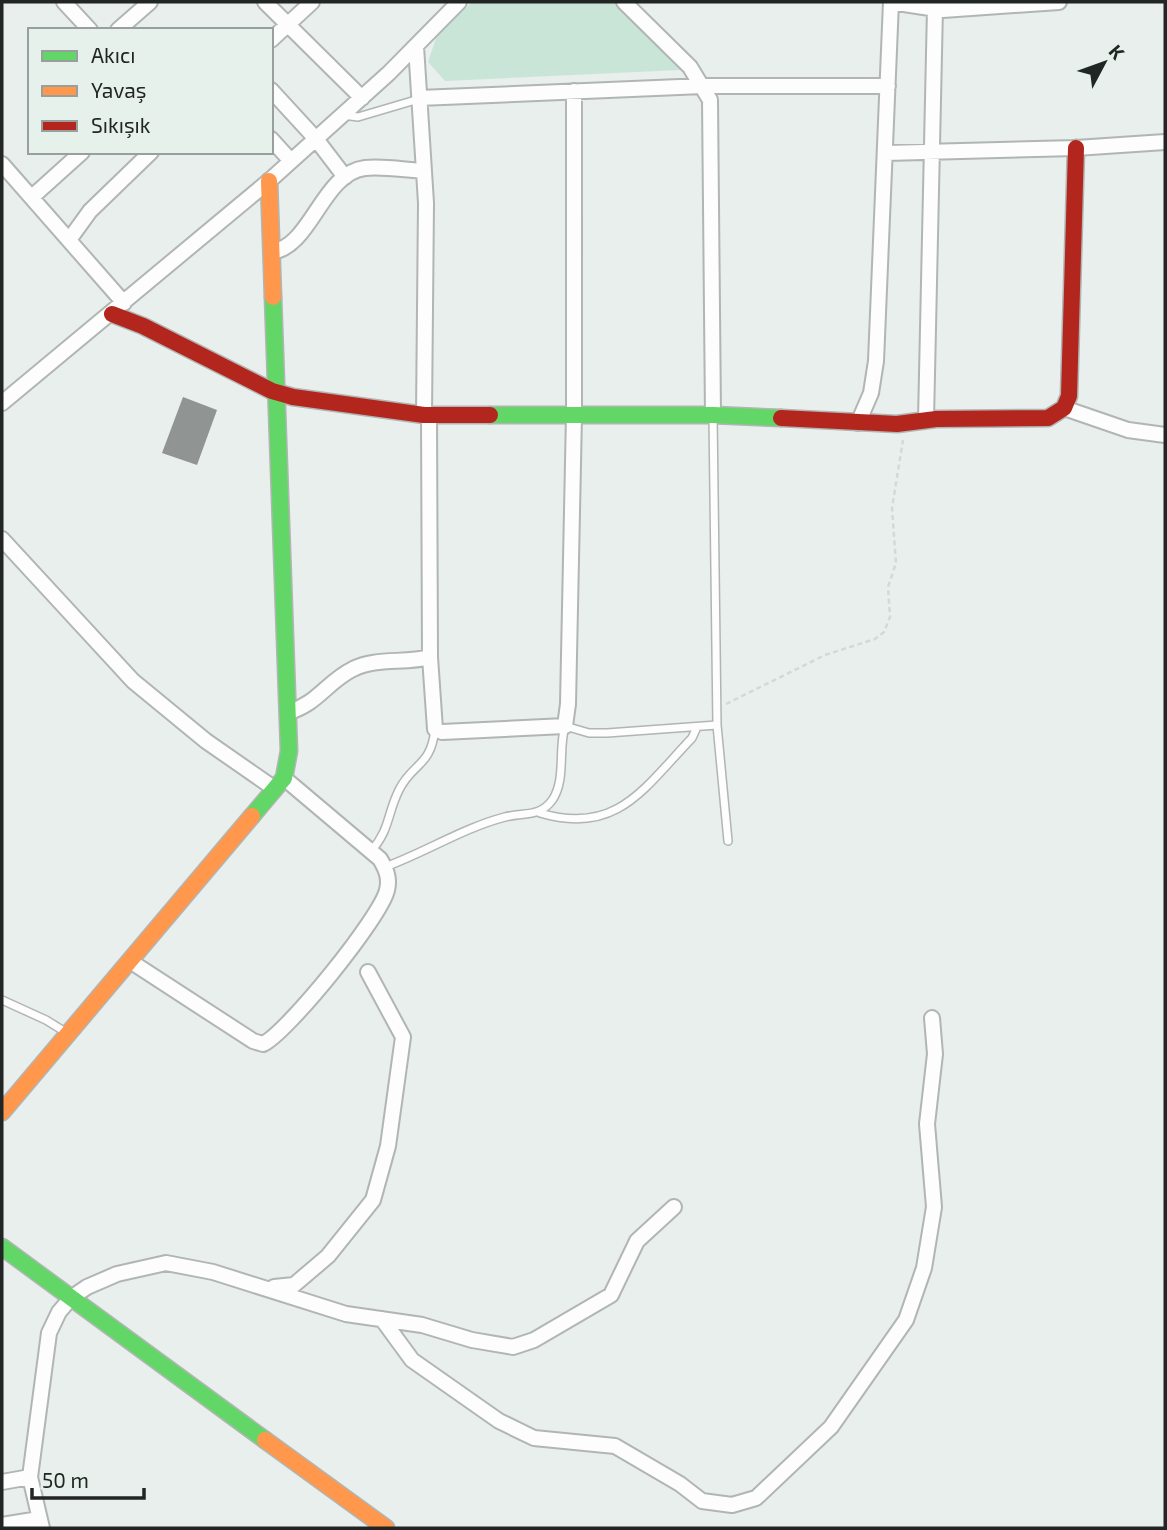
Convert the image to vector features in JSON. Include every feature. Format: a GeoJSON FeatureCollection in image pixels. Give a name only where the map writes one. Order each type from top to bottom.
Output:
{"type":"FeatureCollection","features":[{"type":"Feature","properties":{"kind":"street"},"geometry":{"type":"LineString","coordinates":[[64,2],[88,28]]}},
{"type":"Feature","properties":{"kind":"street"},"geometry":{"type":"LineString","coordinates":[[120,28],[150,2]]}},
{"type":"Feature","properties":{"kind":"street"},"geometry":{"type":"LineString","coordinates":[[265,2],[362,98]]}},
{"type":"Feature","properties":{"kind":"street"},"geometry":{"type":"LineString","coordinates":[[273,38],[312,2]]}},
{"type":"Feature","properties":{"kind":"street"},"geometry":{"type":"LineString","coordinates":[[5,393],[118,308],[269,181],[362,98],[459,2]]}},
{"type":"Feature","properties":{"kind":"street"},"geometry":{"type":"LineString","coordinates":[[624,2],[690,66],[710,100],[713,415]]}},
{"type":"Feature","properties":{"kind":"street"},"geometry":{"type":"LineString","coordinates":[[858,423],[871,393],[876,361],[891,2],[935,8],[1059,2]]}},
{"type":"Feature","properties":{"kind":"street"},"geometry":{"type":"LineString","coordinates":[[926,420],[929,154],[935,8]]}},
{"type":"Feature","properties":{"kind":"street"},"geometry":{"type":"LineString","coordinates":[[416,46],[424,171],[430,657],[435,729],[442,732],[565,726],[568,704],[574,415],[574,92]]}},
{"type":"Feature","properties":{"kind":"street"},"geometry":{"type":"LineString","coordinates":[[419,99],[704,86],[888,86]]}},
{"type":"Feature","properties":{"kind":"street"},"geometry":{"type":"LineString","coordinates":[[273,92],[316,139],[345,177]]}},
{"type":"Feature","properties":{"kind":"street"},"geometry":{"type":"LineString","coordinates":[[273,141],[291,161]]}},
{"type":"Feature","properties":{"kind":"street"},"geometry":{"type":"LineString","coordinates":[[886,153],[929,154],[1165,142]]}},
{"type":"Feature","properties":{"kind":"street"},"geometry":{"type":"LineString","coordinates":[[2,164],[69,240],[118,308],[276,392],[427,415],[713,415],[907,423],[926,420],[1048,418],[1064,408],[1069,396],[1076,148]]}},
{"type":"Feature","properties":{"kind":"street"},"geometry":{"type":"LineString","coordinates":[[32,197],[80,154]]}},
{"type":"Feature","properties":{"kind":"street"},"geometry":{"type":"LineString","coordinates":[[69,240],[90,212],[149,154]]}},
{"type":"Feature","properties":{"kind":"street"},"geometry":{"type":"LineString","coordinates":[[271,252],[289,244],[345,177],[365,168],[424,171]]}},
{"type":"Feature","properties":{"kind":"street"},"geometry":{"type":"LineString","coordinates":[[2,1112],[279,783],[289,751],[269,181]]}},
{"type":"Feature","properties":{"kind":"street"},"geometry":{"type":"LineString","coordinates":[[1064,408],[1128,429],[1165,435]]}},
{"type":"Feature","properties":{"kind":"street"},"geometry":{"type":"LineString","coordinates":[[2,539],[133,681],[206,741],[279,783],[371,851],[385,867],[387,890],[372,921],[340,962],[266,1042],[253,1041],[130,961]]}},
{"type":"Feature","properties":{"kind":"street"},"geometry":{"type":"LineString","coordinates":[[289,712],[307,706],[337,679],[364,664],[413,662],[430,657]]}},
{"type":"Feature","properties":{"kind":"street"},"geometry":{"type":"LineString","coordinates":[[262,1288],[294,1285],[328,1256],[373,1200],[388,1146],[393,1093],[403,1037],[368,972]]}},
{"type":"Feature","properties":{"kind":"street"},"geometry":{"type":"LineString","coordinates":[[382,1319],[412,1360],[499,1421],[534,1437],[615,1446],[680,1484],[702,1501],[732,1505],[756,1498],[831,1427],[906,1320],[924,1268],[934,1208],[927,1124],[935,1054],[932,1018]]}},
{"type":"Feature","properties":{"kind":"street"},"geometry":{"type":"LineString","coordinates":[[2,1525],[40,1524],[30,1477],[50,1333],[59,1312],[71,1298],[117,1273],[166,1263],[213,1272],[346,1314],[513,1347],[534,1340],[611,1295],[638,1241],[674,1207]]}},
{"type":"Feature","properties":{"kind":"street"},"geometry":{"type":"LineString","coordinates":[[2,1247],[386,1528]]}},
{"type":"Feature","properties":{"kind":"street"},"geometry":{"type":"LineString","coordinates":[[2,1482],[30,1477]]}},
{"type":"Feature","properties":{"kind":"lane"},"geometry":{"type":"LineString","coordinates":[[343,115],[358,117],[419,99]]}},
{"type":"Feature","properties":{"kind":"lane"},"geometry":{"type":"LineString","coordinates":[[713,415],[717,725],[728,841]]}},
{"type":"Feature","properties":{"kind":"lane"},"geometry":{"type":"LineString","coordinates":[[540,813],[552,800],[558,787],[565,726],[589,733],[607,733],[717,725]]}},
{"type":"Feature","properties":{"kind":"lane"},"geometry":{"type":"LineString","coordinates":[[385,867],[506,817],[540,813],[565,820],[612,814],[631,802],[692,738],[697,727]]}},
{"type":"Feature","properties":{"kind":"lane"},"geometry":{"type":"LineString","coordinates":[[371,851],[389,826],[402,784],[431,750],[435,729]]}},
{"type":"Feature","properties":{"kind":"lane"},"geometry":{"type":"LineString","coordinates":[[2,1000],[46,1020],[68,1034]]}},
{"type":"Feature","properties":{"kind":"path"},"geometry":{"type":"LineString","coordinates":[[717,706],[825,655],[875,639],[888,627],[890,617],[887,594],[897,557],[892,508],[907,423]]}},
{"type":"Feature","properties":{"kind":"green space"},"geometry":{"type":"Polygon","coordinates":[[[472,2],[624,2],[687,56],[680,70],[445,81],[428,62],[437,35],[472,2]]]}},
{"type":"Feature","properties":{"kind":"building"},"geometry":{"type":"Polygon","coordinates":[[[183,397],[217,410],[197,465],[162,453],[183,397]]]}},
{"type":"Feature","properties":{"kind":"traffic: fast"},"geometry":{"type":"LineString","coordinates":[[252,816],[284,778],[289,751],[273,297]]}},
{"type":"Feature","properties":{"kind":"traffic: fast"},"geometry":{"type":"LineString","coordinates":[[490,415],[713,415],[781,418]]}},
{"type":"Feature","properties":{"kind":"traffic: fast"},"geometry":{"type":"LineString","coordinates":[[2,1247],[265,1440]]}},
{"type":"Feature","properties":{"kind":"traffic: slow"},"geometry":{"type":"LineString","coordinates":[[269,181],[273,297]]}},
{"type":"Feature","properties":{"kind":"traffic: slow"},"geometry":{"type":"LineString","coordinates":[[2,1112],[252,816]]}},
{"type":"Feature","properties":{"kind":"traffic: slow"},"geometry":{"type":"LineString","coordinates":[[265,1440],[386,1528]]}},
{"type":"Feature","properties":{"kind":"traffic: jam"},"geometry":{"type":"LineString","coordinates":[[781,418],[897,424],[936,419],[1048,418],[1064,408],[1069,396],[1076,148]]}},
{"type":"Feature","properties":{"kind":"traffic: jam"},"geometry":{"type":"LineString","coordinates":[[112,314],[143,326],[272,391],[293,397],[424,415],[490,415]]}}]}
